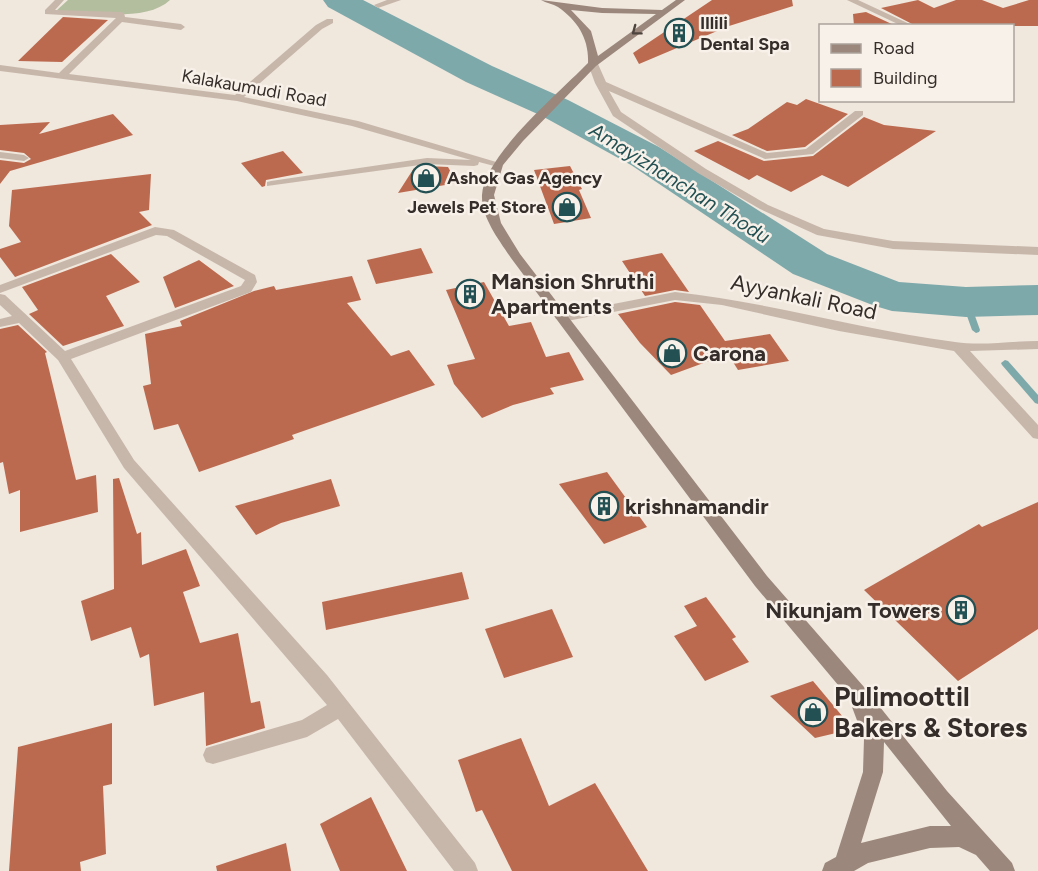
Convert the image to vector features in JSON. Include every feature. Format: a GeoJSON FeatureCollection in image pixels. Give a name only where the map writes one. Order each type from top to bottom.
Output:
{"type":"FeatureCollection","features":[{"type":"Feature","properties":{"kind":"main road"},"geometry":{"type":"LineString","coordinates":[[545,0],[561,6],[605,11],[662,12]]}},
{"type":"Feature","properties":{"kind":"main road"},"geometry":{"type":"LineString","coordinates":[[681,0],[593,64],[519,139],[498,164],[488,195],[495,223],[515,255],[761,581],[857,693],[940,798],[997,864]]}},
{"type":"Feature","properties":{"kind":"main road"},"geometry":{"type":"LineString","coordinates":[[561,6],[587,30],[594,48],[593,64]]}},
{"type":"Feature","properties":{"kind":"main road"},"geometry":{"type":"LineString","coordinates":[[838,868],[873,772],[874,739],[857,693]]}},
{"type":"Feature","properties":{"kind":"main road"},"geometry":{"type":"LineString","coordinates":[[838,868],[864,854],[945,835],[961,836],[997,864]]}},
{"type":"Feature","properties":{"kind":"street"},"geometry":{"type":"LineString","coordinates":[[60,0],[48,12],[121,15],[120,19]]}},
{"type":"Feature","properties":{"kind":"street"},"geometry":{"type":"LineString","coordinates":[[378,5],[397,0]]}},
{"type":"Feature","properties":{"kind":"street"},"geometry":{"type":"LineString","coordinates":[[852,0],[906,24]]}},
{"type":"Feature","properties":{"kind":"street"},"geometry":{"type":"LineString","coordinates":[[120,19],[181,27]]}},
{"type":"Feature","properties":{"kind":"street"},"geometry":{"type":"LineString","coordinates":[[62,75],[120,19]]}},
{"type":"Feature","properties":{"kind":"street"},"geometry":{"type":"LineString","coordinates":[[237,98],[319,27],[330,21]]}},
{"type":"Feature","properties":{"kind":"street"},"geometry":{"type":"LineString","coordinates":[[593,64],[600,83],[617,114],[764,207],[821,232],[893,245],[1038,251]]}},
{"type":"Feature","properties":{"kind":"street","name":"Kalakaumudi Road"},"geometry":{"type":"LineString","coordinates":[[0,68],[237,98],[354,123],[498,164]]}},
{"type":"Feature","properties":{"kind":"street"},"geometry":{"type":"LineString","coordinates":[[600,83],[765,156],[809,152],[859,113]]}},
{"type":"Feature","properties":{"kind":"street"},"geometry":{"type":"LineString","coordinates":[[0,155],[24,159]]}},
{"type":"Feature","properties":{"kind":"street"},"geometry":{"type":"LineString","coordinates":[[271,184],[427,161],[498,164]]}},
{"type":"Feature","properties":{"kind":"street"},"geometry":{"type":"LineString","coordinates":[[0,289],[154,231],[170,233],[251,278],[246,289],[63,357]]}},
{"type":"Feature","properties":{"kind":"street","name":"Ayyankali Road"},"geometry":{"type":"LineString","coordinates":[[562,318],[675,296],[722,301],[839,327],[958,347],[1038,345]]}},
{"type":"Feature","properties":{"kind":"street"},"geometry":{"type":"LineString","coordinates":[[0,298],[63,357],[129,464],[340,707],[467,871]]}},
{"type":"Feature","properties":{"kind":"street"},"geometry":{"type":"LineString","coordinates":[[0,323],[21,318]]}},
{"type":"Feature","properties":{"kind":"street"},"geometry":{"type":"LineString","coordinates":[[958,347],[1038,434]]}},
{"type":"Feature","properties":{"kind":"street"},"geometry":{"type":"LineString","coordinates":[[213,755],[307,728],[340,707]]}},
{"type":"Feature","properties":{"kind":"green space"},"geometry":{"type":"Polygon","coordinates":[[[68,0],[170,0],[147,12],[132,14],[56,11],[68,0]]]}},
{"type":"Feature","properties":{"kind":"building"},"geometry":{"type":"Polygon","coordinates":[[[712,0],[792,0],[793,6],[729,26],[639,64],[633,53],[712,0]]]}},
{"type":"Feature","properties":{"kind":"building"},"geometry":{"type":"Polygon","coordinates":[[[918,0],[934,8],[956,0],[982,0],[1003,8],[1029,0],[1038,0],[1038,26],[912,24],[881,8],[918,0]]]}},
{"type":"Feature","properties":{"kind":"building"},"geometry":{"type":"Polygon","coordinates":[[[866,12],[892,24],[854,24],[853,14],[866,12]]]}},
{"type":"Feature","properties":{"kind":"building"},"geometry":{"type":"Polygon","coordinates":[[[63,17],[108,20],[62,62],[18,61],[63,17]]]}},
{"type":"Feature","properties":{"kind":"building"},"geometry":{"type":"Polygon","coordinates":[[[806,99],[848,114],[805,147],[767,151],[732,135],[748,129],[787,102],[797,105],[806,99]]]}},
{"type":"Feature","properties":{"kind":"building"},"geometry":{"type":"Polygon","coordinates":[[[113,114],[133,135],[10,171],[0,184],[0,160],[24,163],[31,159],[24,153],[0,150],[0,125],[50,122],[39,134],[113,114]]]}},
{"type":"Feature","properties":{"kind":"building"},"geometry":{"type":"Polygon","coordinates":[[[864,117],[884,125],[936,131],[848,187],[822,175],[791,192],[757,175],[749,180],[694,151],[718,141],[764,161],[813,156],[864,117]]]}},
{"type":"Feature","properties":{"kind":"building"},"geometry":{"type":"Polygon","coordinates":[[[283,151],[303,173],[266,180],[265,186],[262,187],[241,163],[283,151]]]}},
{"type":"Feature","properties":{"kind":"building"},"geometry":{"type":"Polygon","coordinates":[[[570,166],[582,189],[579,190],[591,218],[554,224],[534,170],[570,166]]]}},
{"type":"Feature","properties":{"kind":"building"},"geometry":{"type":"Polygon","coordinates":[[[448,167],[457,183],[398,193],[414,168],[448,167]]]}},
{"type":"Feature","properties":{"kind":"building"},"geometry":{"type":"Polygon","coordinates":[[[151,174],[149,210],[139,212],[152,225],[15,277],[0,257],[0,249],[21,242],[9,226],[12,190],[151,174]]]}},
{"type":"Feature","properties":{"kind":"building"},"geometry":{"type":"Polygon","coordinates":[[[421,248],[433,273],[376,284],[367,260],[421,248]]]}},
{"type":"Feature","properties":{"kind":"building"},"geometry":{"type":"Polygon","coordinates":[[[662,253],[689,292],[675,290],[645,296],[622,261],[662,253]]]}},
{"type":"Feature","properties":{"kind":"building"},"geometry":{"type":"Polygon","coordinates":[[[111,254],[140,282],[106,296],[124,326],[63,346],[29,314],[38,310],[22,287],[111,254]]]}},
{"type":"Feature","properties":{"kind":"building"},"geometry":{"type":"Polygon","coordinates":[[[199,260],[234,286],[175,308],[163,277],[199,260]]]}},
{"type":"Feature","properties":{"kind":"building"},"geometry":{"type":"Polygon","coordinates":[[[352,276],[361,300],[347,303],[391,356],[409,350],[435,385],[292,435],[294,439],[199,472],[178,424],[154,430],[143,386],[151,384],[145,334],[182,326],[180,321],[254,291],[274,286],[276,290],[352,276]]]}},
{"type":"Feature","properties":{"kind":"building"},"geometry":{"type":"Polygon","coordinates":[[[484,282],[509,326],[531,322],[546,357],[569,352],[584,380],[550,388],[554,394],[513,405],[482,418],[454,384],[447,365],[475,359],[446,290],[484,282]]]}},
{"type":"Feature","properties":{"kind":"building"},"geometry":{"type":"Polygon","coordinates":[[[675,302],[700,305],[725,341],[770,334],[789,361],[738,370],[728,354],[671,375],[640,343],[618,314],[675,302]]]}},
{"type":"Feature","properties":{"kind":"building"},"geometry":{"type":"Polygon","coordinates":[[[18,325],[47,352],[45,353],[76,480],[96,475],[98,512],[20,532],[20,490],[9,494],[3,462],[0,463],[0,329],[18,325]]]}},
{"type":"Feature","properties":{"kind":"building","name":"krishnamandir"},"geometry":{"type":"Polygon","coordinates":[[[607,472],[647,527],[604,544],[559,484],[607,472]]]}},
{"type":"Feature","properties":{"kind":"building"},"geometry":{"type":"Polygon","coordinates":[[[119,478],[137,534],[141,532],[142,565],[186,549],[200,586],[183,592],[200,643],[238,633],[251,703],[260,701],[265,728],[206,746],[204,692],[154,706],[149,654],[140,658],[131,627],[91,641],[81,601],[114,589],[113,479],[119,478]]]}},
{"type":"Feature","properties":{"kind":"building"},"geometry":{"type":"Polygon","coordinates":[[[331,479],[340,506],[281,523],[256,535],[235,506],[331,479]]]}},
{"type":"Feature","properties":{"kind":"building","name":"Nikunjam Towers"},"geometry":{"type":"Polygon","coordinates":[[[1038,502],[1038,629],[958,681],[864,590],[979,524],[982,527],[1038,502]]]}},
{"type":"Feature","properties":{"kind":"building"},"geometry":{"type":"Polygon","coordinates":[[[462,572],[469,599],[326,630],[322,602],[462,572]]]}},
{"type":"Feature","properties":{"kind":"building"},"geometry":{"type":"Polygon","coordinates":[[[706,597],[736,637],[732,639],[749,662],[705,681],[674,636],[697,626],[684,606],[706,597]]]}},
{"type":"Feature","properties":{"kind":"building"},"geometry":{"type":"Polygon","coordinates":[[[552,609],[573,657],[504,678],[485,629],[552,609]]]}},
{"type":"Feature","properties":{"kind":"building","name":"Pulimoottil Bakers & Stores"},"geometry":{"type":"Polygon","coordinates":[[[813,681],[853,729],[815,738],[770,696],[813,681]]]}},
{"type":"Feature","properties":{"kind":"building"},"geometry":{"type":"Polygon","coordinates":[[[112,723],[112,784],[103,786],[106,854],[80,862],[81,871],[9,871],[18,747],[112,723]]]}},
{"type":"Feature","properties":{"kind":"building"},"geometry":{"type":"Polygon","coordinates":[[[521,738],[549,806],[595,783],[648,871],[512,871],[482,810],[476,812],[458,760],[521,738]]]}},
{"type":"Feature","properties":{"kind":"building"},"geometry":{"type":"Polygon","coordinates":[[[371,797],[407,871],[340,871],[320,824],[371,797]]]}},
{"type":"Feature","properties":{"kind":"building"},"geometry":{"type":"Polygon","coordinates":[[[286,843],[291,871],[217,871],[216,866],[286,843]]]}},
{"type":"Feature","properties":{"kind":"waterway","name":"Amayizhanchan Thodu"},"geometry":{"type":"LineString","coordinates":[[339,0],[479,74],[555,108],[645,156],[810,264],[892,296],[966,302],[1038,300]]}},
{"type":"Feature","properties":{"kind":"waterway"},"geometry":{"type":"LineString","coordinates":[[966,302],[976,330]]}},
{"type":"Feature","properties":{"kind":"waterway"},"geometry":{"type":"LineString","coordinates":[[1005,363],[1038,401]]}},
{"type":"Feature","properties":{"kind":"place","name":"Illili Dental Spa"},"geometry":{"type":"Point","coordinates":[679,33]}},
{"type":"Feature","properties":{"kind":"place","name":"Ashok Gas Agency"},"geometry":{"type":"Point","coordinates":[426,178]}},
{"type":"Feature","properties":{"kind":"place","name":"Jewels Pet Store"},"geometry":{"type":"Point","coordinates":[567,207]}},
{"type":"Feature","properties":{"kind":"place","name":"Mansion Shruthi Apartments"},"geometry":{"type":"Point","coordinates":[470,294]}},
{"type":"Feature","properties":{"kind":"place","name":"Carona"},"geometry":{"type":"Point","coordinates":[672,353]}},
{"type":"Feature","properties":{"kind":"place","name":"krishnamandir"},"geometry":{"type":"Point","coordinates":[604,506]}},
{"type":"Feature","properties":{"kind":"place","name":"Nikunjam Towers"},"geometry":{"type":"Point","coordinates":[961,610]}},
{"type":"Feature","properties":{"kind":"place","name":"Pulimoottil Bakers & Stores"},"geometry":{"type":"Point","coordinates":[813,712]}}]}
